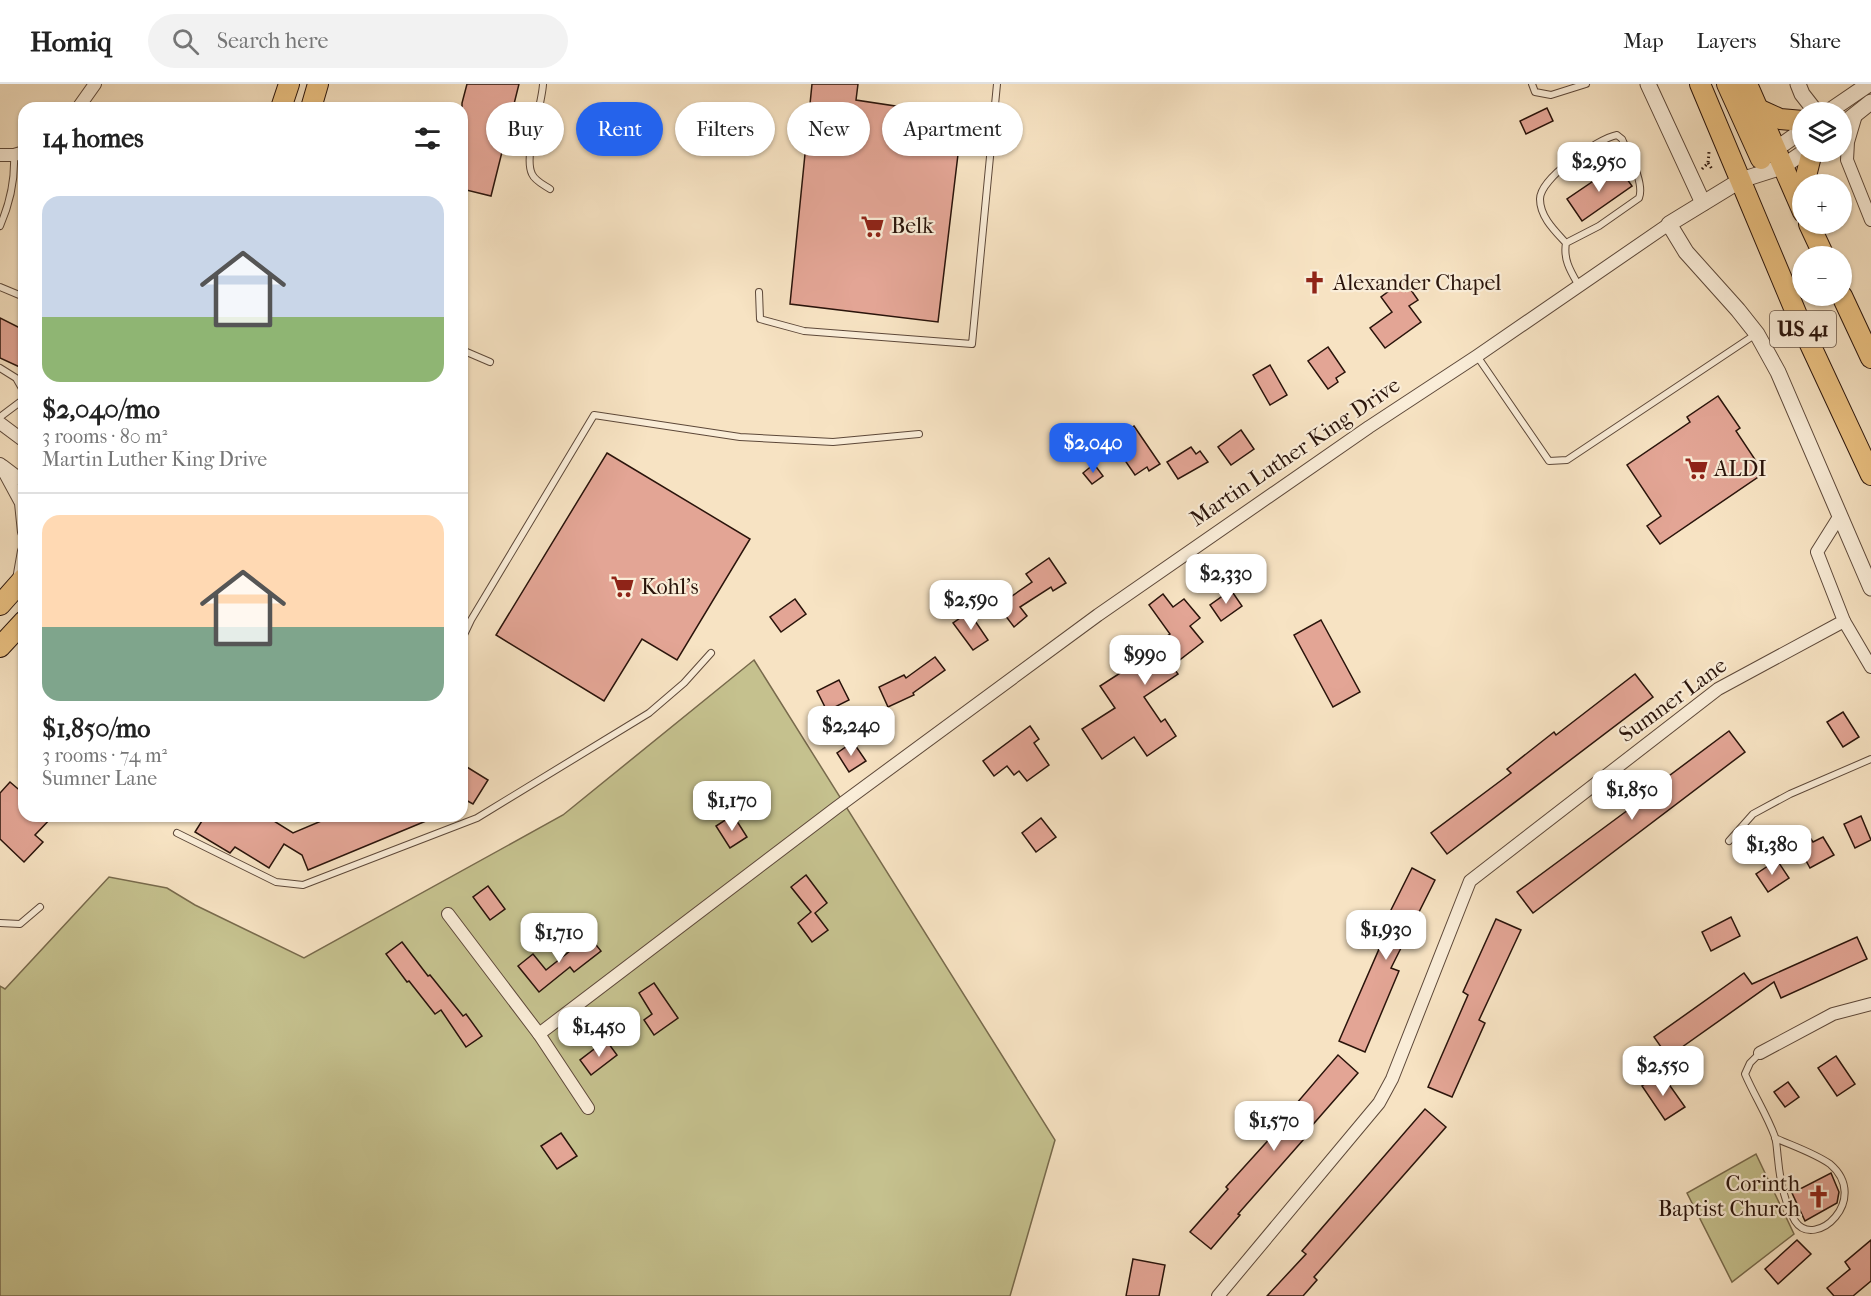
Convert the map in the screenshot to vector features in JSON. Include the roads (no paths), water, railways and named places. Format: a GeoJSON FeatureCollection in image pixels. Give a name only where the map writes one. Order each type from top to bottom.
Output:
{"type":"FeatureCollection","features":[{"type":"Feature","properties":{"kind":"main road"},"geometry":{"type":"LineString","coordinates":[[283,102],[289,84]]}},
{"type":"Feature","properties":{"kind":"main road"},"geometry":{"type":"LineString","coordinates":[[313,102],[318,84]]}},
{"type":"Feature","properties":{"kind":"main road","name":"US 41"},"geometry":{"type":"LineString","coordinates":[[1700,84],[1802,327],[1871,475]]}},
{"type":"Feature","properties":{"kind":"main road"},"geometry":{"type":"LineString","coordinates":[[1727,84],[1792,193]]}},
{"type":"Feature","properties":{"kind":"main road"},"geometry":{"type":"LineString","coordinates":[[1747,84],[1758,109],[1772,159]]}},
{"type":"Feature","properties":{"kind":"main road"},"geometry":{"type":"LineString","coordinates":[[1758,109],[1780,119],[1792,120]]}},
{"type":"Feature","properties":{"kind":"main road","name":"US 41"},"geometry":{"type":"LineString","coordinates":[[1847,306],[1871,358]]}},
{"type":"Feature","properties":{"kind":"main road"},"geometry":{"type":"LineString","coordinates":[[0,605],[18,585]]}},
{"type":"Feature","properties":{"kind":"main road"},"geometry":{"type":"LineString","coordinates":[[0,647],[18,628]]}},
{"type":"Feature","properties":{"kind":"street"},"geometry":{"type":"LineString","coordinates":[[82,102],[95,84]]}},
{"type":"Feature","properties":{"kind":"street"},"geometry":{"type":"LineString","coordinates":[[1647,84],[1703,203]]}},
{"type":"Feature","properties":{"kind":"street"},"geometry":{"type":"LineString","coordinates":[[1798,84],[1808,102]]}},
{"type":"Feature","properties":{"kind":"street"},"geometry":{"type":"LineString","coordinates":[[1843,102],[1869,84]]}},
{"type":"Feature","properties":{"kind":"street"},"geometry":{"type":"LineString","coordinates":[[1852,118],[1871,103]]}},
{"type":"Feature","properties":{"kind":"street"},"geometry":{"type":"LineString","coordinates":[[1852,128],[1856,115]]}},
{"type":"Feature","properties":{"kind":"street","name":"Martin Luther King Drive"},"geometry":{"type":"LineString","coordinates":[[539,1034],[837,808],[1098,615],[1369,427],[1669,224],[1772,159],[1792,140]]}},
{"type":"Feature","properties":{"kind":"street"},"geometry":{"type":"LineString","coordinates":[[0,155],[18,153]]}},
{"type":"Feature","properties":{"kind":"street","name":"Martin Luther King Drive"},"geometry":{"type":"LineString","coordinates":[[1741,180],[1772,159],[1792,155]]}},
{"type":"Feature","properties":{"kind":"street"},"geometry":{"type":"LineString","coordinates":[[1845,162],[1871,220]]}},
{"type":"Feature","properties":{"kind":"street"},"geometry":{"type":"LineString","coordinates":[[1669,224],[1686,252],[1757,334],[1778,372],[1871,588]]}},
{"type":"Feature","properties":{"kind":"street"},"geometry":{"type":"LineString","coordinates":[[0,423],[18,436]]}},
{"type":"Feature","properties":{"kind":"street"},"geometry":{"type":"LineString","coordinates":[[0,464],[18,478]]}},
{"type":"Feature","properties":{"kind":"street"},"geometry":{"type":"LineString","coordinates":[[0,464],[18,497]]}},
{"type":"Feature","properties":{"kind":"street"},"geometry":{"type":"LineString","coordinates":[[1839,517],[1817,552],[1844,621],[1871,667]]}},
{"type":"Feature","properties":{"kind":"street","name":"Sumner Lane"},"geometry":{"type":"LineString","coordinates":[[1218,1296],[1378,1103],[1392,1078],[1470,881],[1718,689],[1844,621]]}},
{"type":"Feature","properties":{"kind":"street"},"geometry":{"type":"LineString","coordinates":[[448,914],[539,1034],[588,1108]]}},
{"type":"Feature","properties":{"kind":"street"},"geometry":{"type":"LineString","coordinates":[[1760,1053],[1833,1014],[1871,1004]]}},
{"type":"Feature","properties":{"kind":"lane"},"geometry":{"type":"LineString","coordinates":[[543,84],[529,165],[532,176],[550,189]]}},
{"type":"Feature","properties":{"kind":"lane"},"geometry":{"type":"LineString","coordinates":[[759,292],[760,319],[804,331],[972,344],[997,84]]}},
{"type":"Feature","properties":{"kind":"lane"},"geometry":{"type":"LineString","coordinates":[[1532,84],[1535,92],[1551,95],[1586,84]]}},
{"type":"Feature","properties":{"kind":"lane"},"geometry":{"type":"LineString","coordinates":[[1617,135],[1622,139],[1639,182],[1641,191],[1639,198],[1599,226],[1566,243],[1550,226],[1542,209],[1540,200],[1542,188],[1590,147],[1607,137],[1617,135]]}},
{"type":"Feature","properties":{"kind":"lane"},"geometry":{"type":"LineString","coordinates":[[0,226],[8,209],[18,159]]}},
{"type":"Feature","properties":{"kind":"lane"},"geometry":{"type":"LineString","coordinates":[[1566,243],[1567,266],[1579,286]]}},
{"type":"Feature","properties":{"kind":"lane"},"geometry":{"type":"LineString","coordinates":[[0,287],[18,294]]}},
{"type":"Feature","properties":{"kind":"lane"},"geometry":{"type":"LineString","coordinates":[[1477,356],[1549,461],[1567,460],[1757,334]]}},
{"type":"Feature","properties":{"kind":"lane"},"geometry":{"type":"LineString","coordinates":[[468,353],[490,362]]}},
{"type":"Feature","properties":{"kind":"lane"},"geometry":{"type":"LineString","coordinates":[[0,368],[18,382]]}},
{"type":"Feature","properties":{"kind":"lane"},"geometry":{"type":"LineString","coordinates":[[0,417],[18,404]]}},
{"type":"Feature","properties":{"kind":"lane"},"geometry":{"type":"LineString","coordinates":[[468,626],[594,416],[740,437],[833,442],[919,434]]}},
{"type":"Feature","properties":{"kind":"lane"},"geometry":{"type":"LineString","coordinates":[[468,821],[649,713],[684,683],[711,653]]}},
{"type":"Feature","properties":{"kind":"lane"},"geometry":{"type":"LineString","coordinates":[[1729,841],[1753,814],[1791,794],[1871,759]]}},
{"type":"Feature","properties":{"kind":"lane"},"geometry":{"type":"LineString","coordinates":[[177,832],[276,882],[303,885],[467,822]]}},
{"type":"Feature","properties":{"kind":"lane"},"geometry":{"type":"LineString","coordinates":[[0,922],[20,924],[40,907]]}},
{"type":"Feature","properties":{"kind":"lane"},"geometry":{"type":"LineString","coordinates":[[1760,1053],[1749,1063],[1745,1074],[1775,1138],[1781,1189],[1796,1222],[1805,1229],[1816,1230],[1840,1218],[1848,1208],[1850,1196],[1847,1184],[1840,1173],[1830,1164],[1775,1138]]}},
{"type":"Feature","properties":{"kind":"place","name":"Belk"},"geometry":{"type":"Point","coordinates":[873,226]}},
{"type":"Feature","properties":{"kind":"place","name":"Alexander Chapel"},"geometry":{"type":"Point","coordinates":[1315,283]}},
{"type":"Feature","properties":{"kind":"place","name":"ALDI"},"geometry":{"type":"Point","coordinates":[1696,469]}},
{"type":"Feature","properties":{"kind":"place","name":"Kohl's"},"geometry":{"type":"Point","coordinates":[623,587]}},
{"type":"Feature","properties":{"kind":"place","name":"Corinth Baptist Church"},"geometry":{"type":"Point","coordinates":[1818,1197]}}]}
